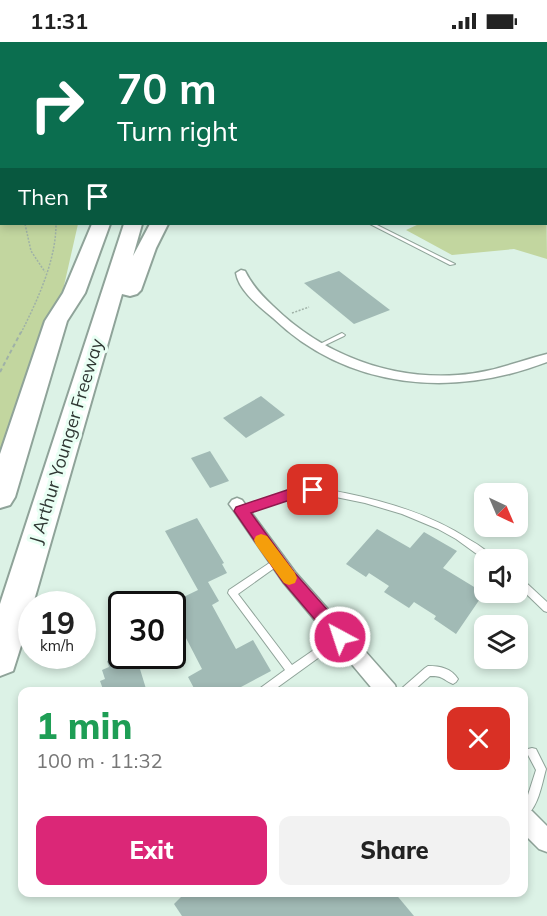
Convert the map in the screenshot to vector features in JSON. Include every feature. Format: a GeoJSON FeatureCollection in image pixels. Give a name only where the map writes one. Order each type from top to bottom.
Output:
{"type":"FeatureCollection","features":[{"type":"Feature","properties":{"kind":"highway"},"geometry":{"type":"LineString","coordinates":[[56,321],[74,293],[101,225]]}},
{"type":"Feature","properties":{"kind":"highway","name":"J Arthur Younger Freeway"},"geometry":{"type":"LineString","coordinates":[[0,659],[133,225]]}},
{"type":"Feature","properties":{"kind":"highway"},"geometry":{"type":"LineString","coordinates":[[54,480],[71,457],[133,280],[159,225]]}},
{"type":"Feature","properties":{"kind":"highway"},"geometry":{"type":"LineString","coordinates":[[0,497],[56,321],[78,232]]}},
{"type":"Feature","properties":{"kind":"street"},"geometry":{"type":"LineString","coordinates":[[241,273],[243,282],[296,332],[340,360],[367,369],[436,380],[493,377],[547,358]]}},
{"type":"Feature","properties":{"kind":"street"},"geometry":{"type":"LineString","coordinates":[[239,507],[277,562],[384,687]]}},
{"type":"Feature","properties":{"kind":"street"},"geometry":{"type":"LineString","coordinates":[[528,823],[547,841]]}},
{"type":"Feature","properties":{"kind":"lane"},"geometry":{"type":"LineString","coordinates":[[374,225],[452,264]]}},
{"type":"Feature","properties":{"kind":"lane"},"geometry":{"type":"LineString","coordinates":[[317,346],[342,335]]}},
{"type":"Feature","properties":{"kind":"lane"},"geometry":{"type":"LineString","coordinates":[[239,507],[313,490],[406,511],[465,539],[478,549]]}},
{"type":"Feature","properties":{"kind":"lane"},"geometry":{"type":"LineString","coordinates":[[277,562],[232,593],[291,671]]}},
{"type":"Feature","properties":{"kind":"lane"},"geometry":{"type":"LineString","coordinates":[[528,590],[547,608]]}},
{"type":"Feature","properties":{"kind":"lane"},"geometry":{"type":"LineString","coordinates":[[269,687],[340,637]]}},
{"type":"Feature","properties":{"kind":"lane"},"geometry":{"type":"LineString","coordinates":[[410,687],[428,671],[441,671],[453,679]]}},
{"type":"Feature","properties":{"kind":"lane"},"geometry":{"type":"LineString","coordinates":[[528,805],[541,769],[532,753]]}},
{"type":"Feature","properties":{"kind":"path"},"geometry":{"type":"LineString","coordinates":[[25,225],[31,251],[46,274]]}},
{"type":"Feature","properties":{"kind":"path"},"geometry":{"type":"LineString","coordinates":[[0,372],[29,318],[46,274],[55,245],[56,225]]}},
{"type":"Feature","properties":{"kind":"path"},"geometry":{"type":"LineString","coordinates":[[296,311],[309,307]]}},
{"type":"Feature","properties":{"kind":"green space"},"geometry":{"type":"Polygon","coordinates":[[[0,225],[78,225],[56,321],[0,497],[0,225]]]}},
{"type":"Feature","properties":{"kind":"green space"},"geometry":{"type":"Polygon","coordinates":[[[417,225],[547,225],[547,259],[514,249],[452,255],[406,230],[417,225]]]}},
{"type":"Feature","properties":{"kind":"building"},"geometry":{"type":"Polygon","coordinates":[[[339,271],[390,310],[354,324],[304,283],[339,271]]]}},
{"type":"Feature","properties":{"kind":"building"},"geometry":{"type":"Polygon","coordinates":[[[261,396],[285,415],[246,438],[223,418],[261,396]]]}},
{"type":"Feature","properties":{"kind":"building"},"geometry":{"type":"Polygon","coordinates":[[[210,451],[229,481],[210,488],[191,458],[210,451]]]}},
{"type":"Feature","properties":{"kind":"building"},"geometry":{"type":"Polygon","coordinates":[[[197,518],[224,563],[222,564],[227,573],[208,582],[219,601],[212,605],[236,649],[253,640],[271,671],[241,687],[193,687],[188,677],[202,669],[186,638],[186,596],[198,590],[165,531],[197,518]]]}},
{"type":"Feature","properties":{"kind":"building"},"geometry":{"type":"Polygon","coordinates":[[[377,529],[410,548],[424,532],[457,551],[443,568],[474,587],[474,603],[477,603],[456,634],[434,619],[436,616],[414,602],[409,608],[384,592],[389,586],[369,573],[366,577],[346,564],[377,529]]]}},
{"type":"Feature","properties":{"kind":"building"},"geometry":{"type":"Polygon","coordinates":[[[108,667],[140,669],[145,687],[102,687],[100,681],[105,679],[102,670],[108,667]]]}},
{"type":"Feature","properties":{"kind":"building"},"geometry":{"type":"Polygon","coordinates":[[[181,897],[398,897],[414,916],[182,916],[174,904],[181,897]]]}},
{"type":"Feature","properties":{"kind":"slow traffic"},"geometry":{"type":"LineString","coordinates":[[261,540],[289,578]]}},
{"type":"Feature","properties":{"kind":"route"},"geometry":{"type":"LineString","coordinates":[[313,490],[299,492],[241,511],[288,577],[340,637]]}}]}
